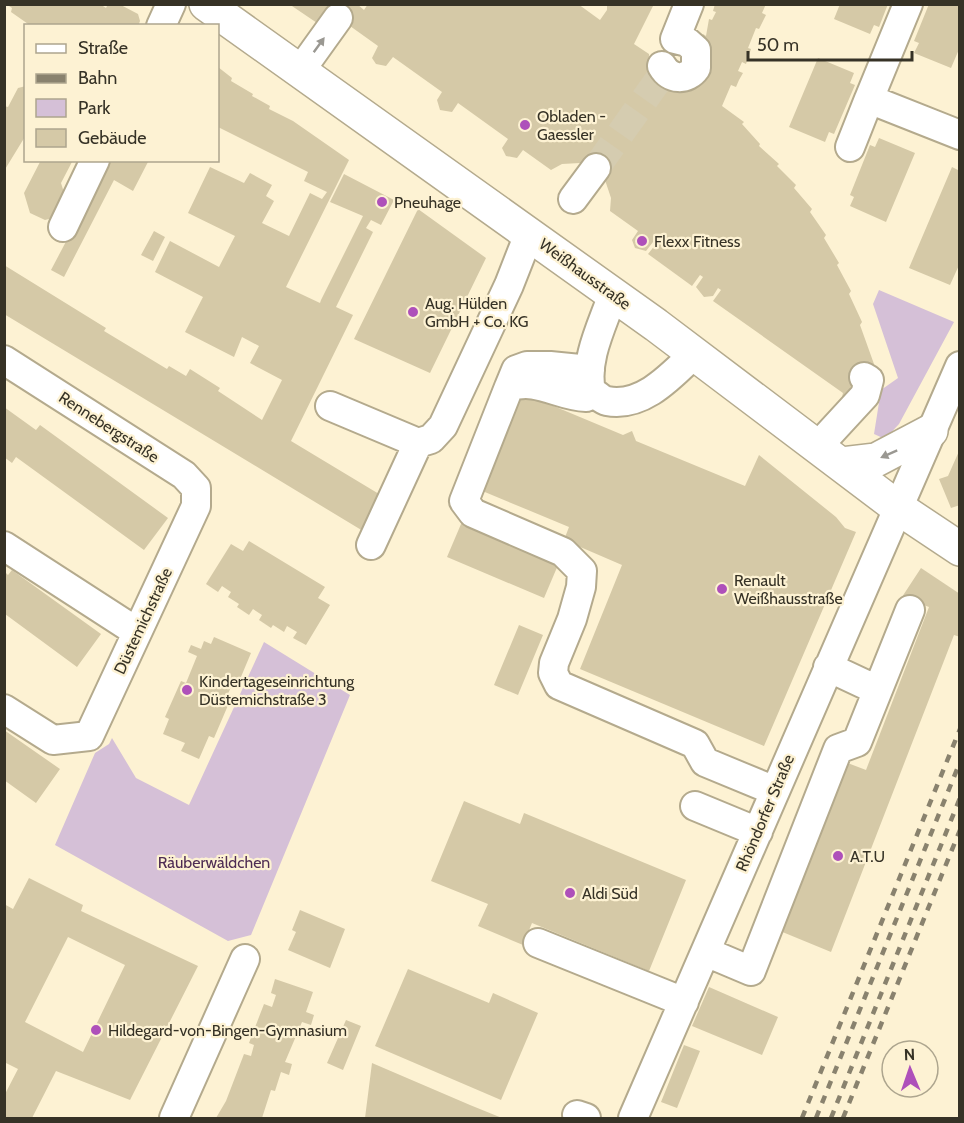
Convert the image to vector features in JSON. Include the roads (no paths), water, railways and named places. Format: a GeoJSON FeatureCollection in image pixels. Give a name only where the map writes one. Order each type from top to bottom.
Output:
{"type":"FeatureCollection","features":[{"type":"Feature","properties":{"kind":"main road","name":"Weißhausstraße"},"geometry":{"type":"LineString","coordinates":[[206,4],[695,353],[897,507],[960,549]]}},
{"type":"Feature","properties":{"kind":"main road"},"geometry":{"type":"LineString","coordinates":[[830,455],[876,460],[931,431]]}},
{"type":"Feature","properties":{"kind":"street"},"geometry":{"type":"LineString","coordinates":[[162,24],[171,4]]}},
{"type":"Feature","properties":{"kind":"street"},"geometry":{"type":"LineString","coordinates":[[663,66],[665,72],[676,77],[687,76],[696,68],[696,50],[687,42],[675,39],[689,4]]}},
{"type":"Feature","properties":{"kind":"street"},"geometry":{"type":"LineString","coordinates":[[850,147],[908,4]]}},
{"type":"Feature","properties":{"kind":"street"},"geometry":{"type":"LineString","coordinates":[[300,71],[338,18]]}},
{"type":"Feature","properties":{"kind":"street"},"geometry":{"type":"LineString","coordinates":[[869,99],[960,135]]}},
{"type":"Feature","properties":{"kind":"street"},"geometry":{"type":"LineString","coordinates":[[63,227],[94,162]]}},
{"type":"Feature","properties":{"kind":"street"},"geometry":{"type":"LineString","coordinates":[[573,199],[596,168]]}},
{"type":"Feature","properties":{"kind":"street"},"geometry":{"type":"LineString","coordinates":[[330,406],[418,443],[431,439],[443,426],[509,285],[529,234]]}},
{"type":"Feature","properties":{"kind":"street"},"geometry":{"type":"LineString","coordinates":[[591,381],[613,294]]}},
{"type":"Feature","properties":{"kind":"street"},"geometry":{"type":"LineString","coordinates":[[695,353],[660,386],[633,399],[606,401],[591,381],[527,366],[516,370],[464,501],[472,513],[563,552],[582,570],[581,587],[572,619],[554,663],[553,673],[559,685],[695,744],[705,762],[775,791]]}},
{"type":"Feature","properties":{"kind":"street","name":"Rennebergstraße"},"geometry":{"type":"LineString","coordinates":[[4,360],[184,475],[196,488],[196,506]]}},
{"type":"Feature","properties":{"kind":"street","name":"Rhöndorfer Straße"},"geometry":{"type":"LineString","coordinates":[[633,1119],[960,366]]}},
{"type":"Feature","properties":{"kind":"street"},"geometry":{"type":"LineString","coordinates":[[830,455],[869,386],[869,380],[864,377]]}},
{"type":"Feature","properties":{"kind":"street"},"geometry":{"type":"LineString","coordinates":[[371,545],[418,443]]}},
{"type":"Feature","properties":{"kind":"street","name":"Düstemichstraße"},"geometry":{"type":"LineString","coordinates":[[4,709],[52,740],[89,736],[196,506]]}},
{"type":"Feature","properties":{"kind":"street"},"geometry":{"type":"LineString","coordinates":[[4,546],[137,632]]}},
{"type":"Feature","properties":{"kind":"street"},"geometry":{"type":"LineString","coordinates":[[706,952],[751,971],[838,749],[857,742],[910,610]]}},
{"type":"Feature","properties":{"kind":"street"},"geometry":{"type":"LineString","coordinates":[[828,667],[877,690]]}},
{"type":"Feature","properties":{"kind":"street"},"geometry":{"type":"LineString","coordinates":[[695,806],[758,832]]}},
{"type":"Feature","properties":{"kind":"street"},"geometry":{"type":"LineString","coordinates":[[538,943],[684,1002]]}},
{"type":"Feature","properties":{"kind":"street"},"geometry":{"type":"LineString","coordinates":[[174,1119],[245,959]]}},
{"type":"Feature","properties":{"kind":"tunnel"},"geometry":{"type":"LineString","coordinates":[[596,168],[659,79]]}},
{"type":"Feature","properties":{"kind":"railway"},"geometry":{"type":"LineString","coordinates":[[802,1118],[960,729]]}},
{"type":"Feature","properties":{"kind":"railway"},"geometry":{"type":"LineString","coordinates":[[816,1118],[960,762]]}},
{"type":"Feature","properties":{"kind":"railway"},"geometry":{"type":"LineString","coordinates":[[831,1118],[960,798]]}},
{"type":"Feature","properties":{"kind":"railway"},"geometry":{"type":"LineString","coordinates":[[843,1118],[960,830]]}},
{"type":"Feature","properties":{"kind":"place","name":"Obladen - Gaessler"},"geometry":{"type":"Point","coordinates":[525,125]}},
{"type":"Feature","properties":{"kind":"place","name":"Pneuhage"},"geometry":{"type":"Point","coordinates":[382,202]}},
{"type":"Feature","properties":{"kind":"place","name":"Flexx Fitness"},"geometry":{"type":"Point","coordinates":[642,241]}},
{"type":"Feature","properties":{"kind":"place","name":"Aug. Hülden GmbH + Co. KG"},"geometry":{"type":"Point","coordinates":[413,312]}},
{"type":"Feature","properties":{"kind":"place","name":"Renault Weißhausstraße"},"geometry":{"type":"Point","coordinates":[722,589]}},
{"type":"Feature","properties":{"kind":"place","name":"Kindertageseinrichtung Düstemichstraße 3"},"geometry":{"type":"Point","coordinates":[187,690]}},
{"type":"Feature","properties":{"kind":"place","name":"A.T.U"},"geometry":{"type":"Point","coordinates":[838,856]}},
{"type":"Feature","properties":{"kind":"place","name":"Aldi Süd"},"geometry":{"type":"Point","coordinates":[570,893]}},
{"type":"Feature","properties":{"kind":"place","name":"Hildegard-von-Bingen-Gymnasium"},"geometry":{"type":"Point","coordinates":[96,1030]}},
{"type":"Feature","properties":{"kind":"park label","name":"Räuberwäldchen"},"geometry":{"type":"Point","coordinates":[214,862]}}]}
